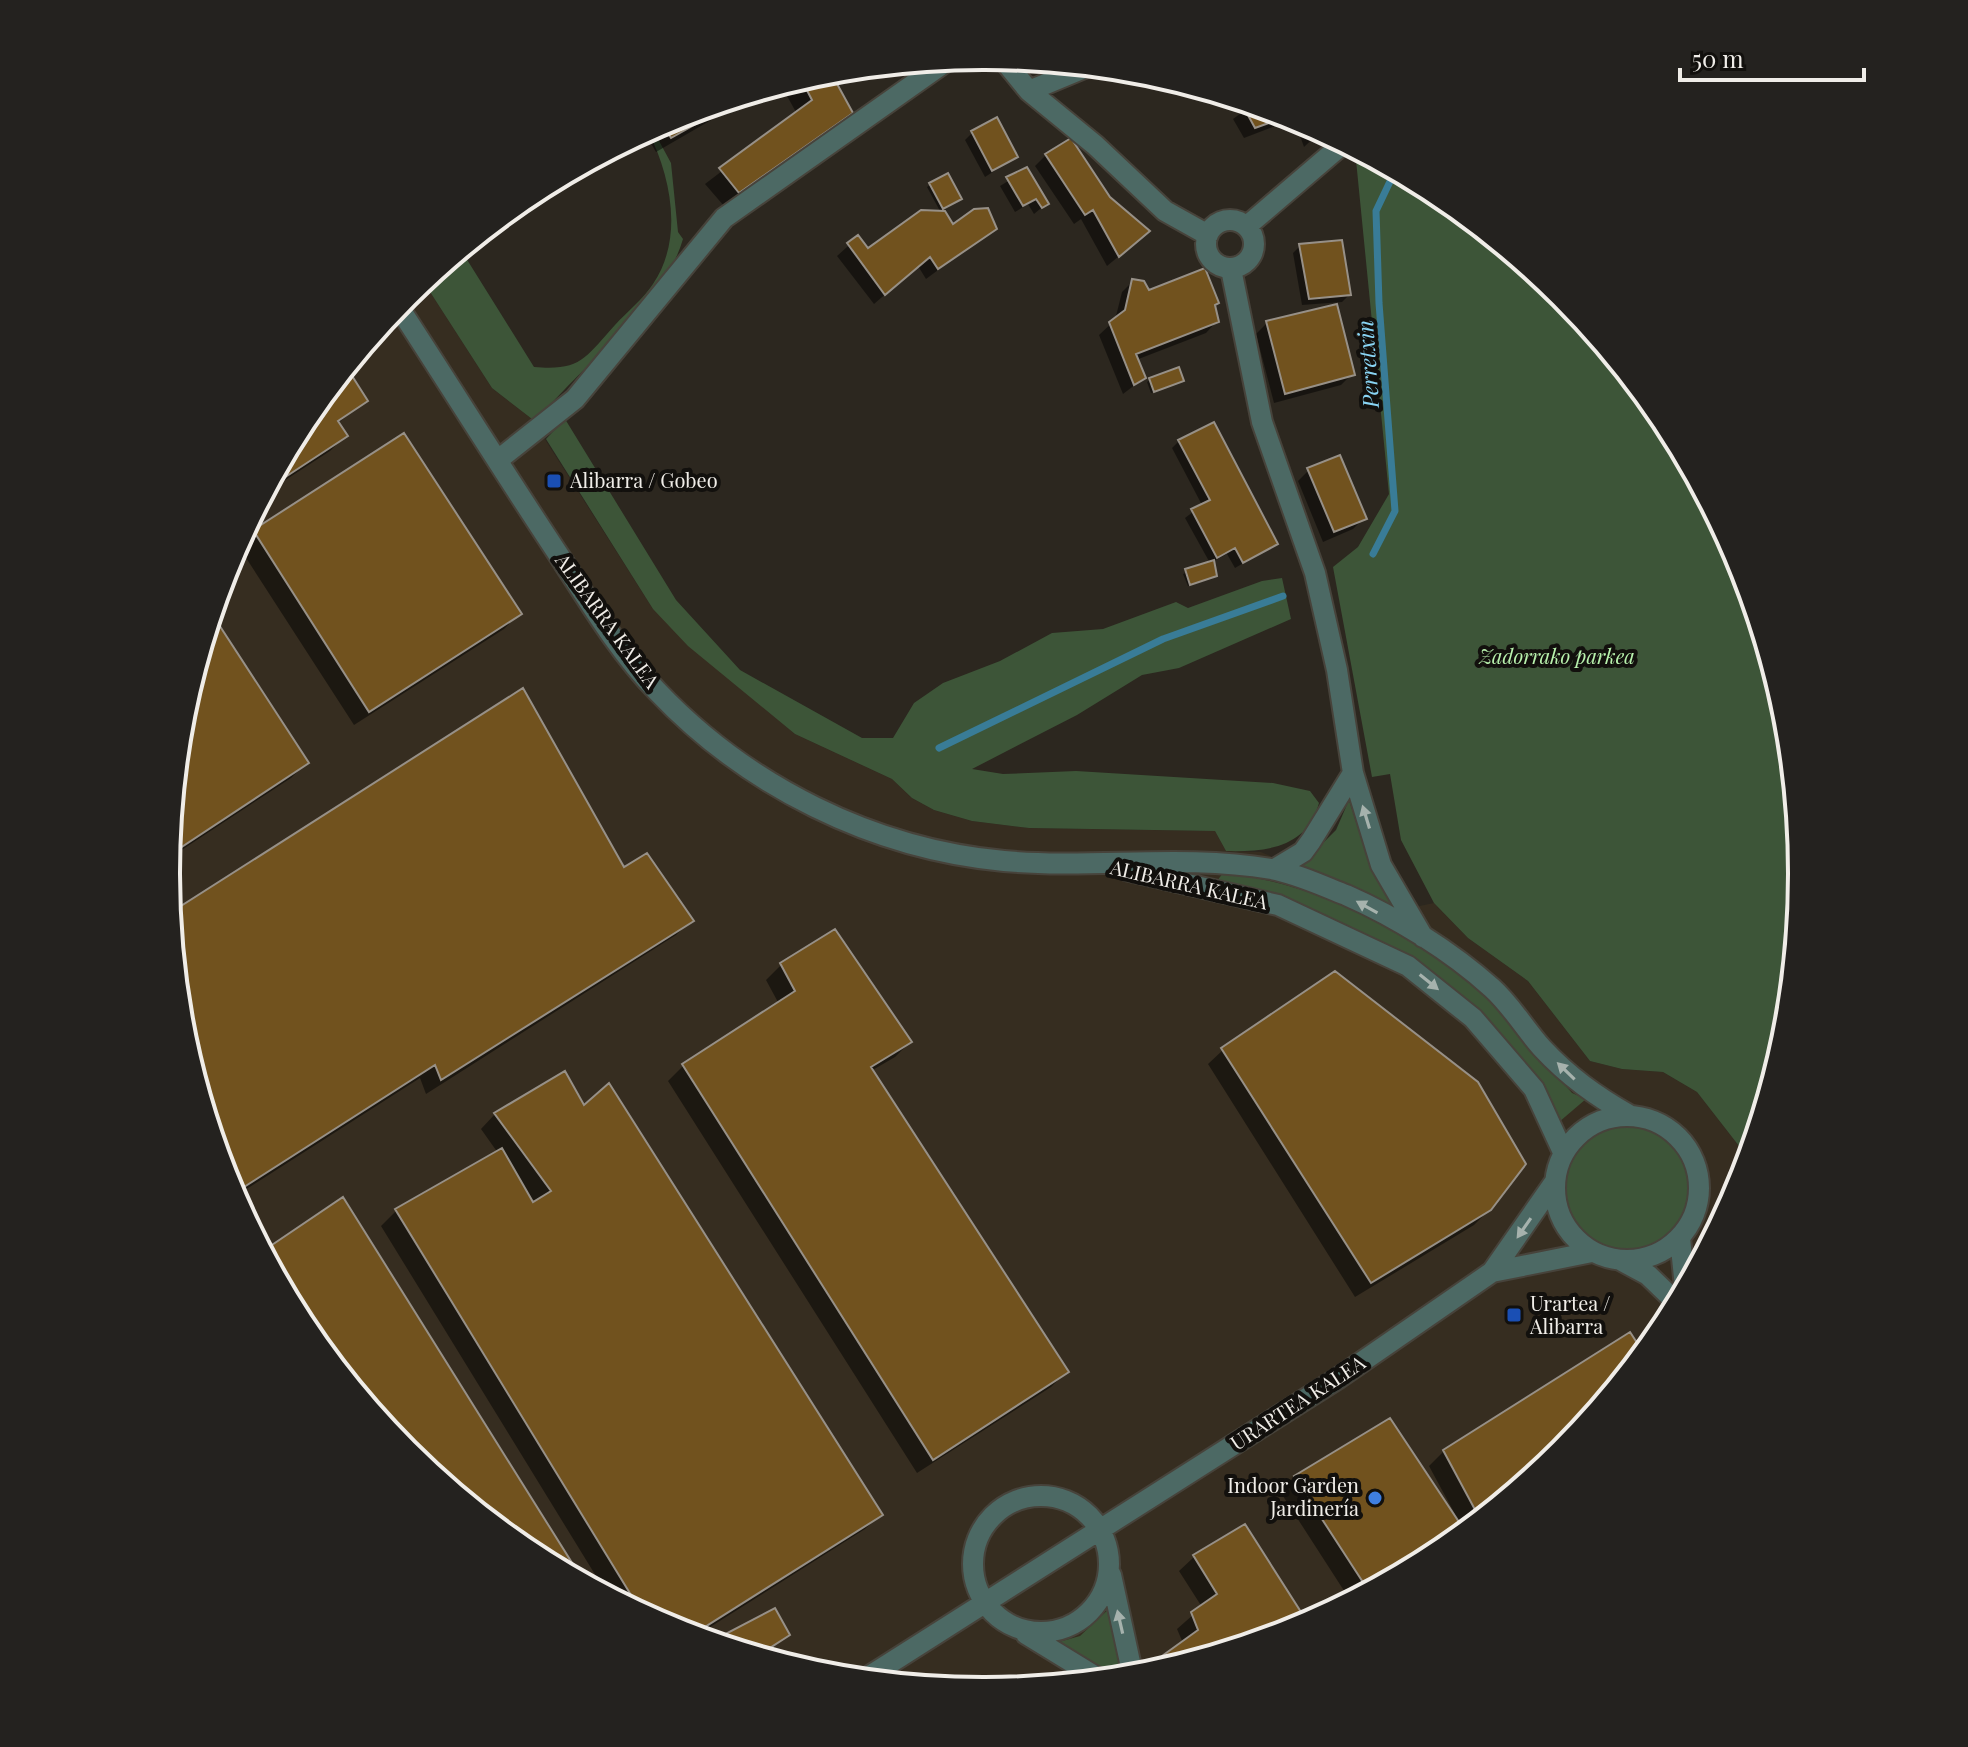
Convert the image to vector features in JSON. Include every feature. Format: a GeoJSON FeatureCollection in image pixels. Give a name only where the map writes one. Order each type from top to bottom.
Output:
{"type":"FeatureCollection","features":[{"type":"Feature","properties":{"kind":"street"},"geometry":{"type":"LineString","coordinates":[[1013,71],[1029,91],[1095,145],[1165,211],[1208,235]]}},
{"type":"Feature","properties":{"kind":"street"},"geometry":{"type":"LineString","coordinates":[[498,460],[575,399],[724,218],[931,72]]}},
{"type":"Feature","properties":{"kind":"street"},"geometry":{"type":"LineString","coordinates":[[1029,91],[1068,75]]}},
{"type":"Feature","properties":{"kind":"street"},"geometry":{"type":"LineString","coordinates":[[1247,226],[1335,151]]}},
{"type":"Feature","properties":{"kind":"street"},"geometry":{"type":"LineString","coordinates":[[1225,220],[1247,226],[1254,238],[1254,253],[1245,265],[1231,269],[1216,265],[1206,251],[1208,235],[1214,225],[1225,220]]}},
{"type":"Feature","properties":{"kind":"street"},"geometry":{"type":"LineString","coordinates":[[1231,269],[1262,422],[1315,573],[1337,670],[1353,773],[1381,865],[1423,937]]}},
{"type":"Feature","properties":{"kind":"street","name":"ALIBARRA KALEA"},"geometry":{"type":"LineString","coordinates":[[405,317],[604,624],[656,690],[720,748],[778,788],[861,827],[938,851],[1004,861],[1095,864],[1175,860],[1275,869],[1347,896],[1423,937],[1493,989],[1543,1049],[1584,1089],[1629,1115]]}},
{"type":"Feature","properties":{"kind":"street"},"geometry":{"type":"LineString","coordinates":[[1275,869],[1303,852],[1324,826],[1353,773]]}},
{"type":"Feature","properties":{"kind":"street","name":"ALIBARRA KALEA"},"geometry":{"type":"LineString","coordinates":[[1095,864],[1231,891],[1278,905],[1408,966],[1473,1018],[1534,1089],[1563,1152]]}},
{"type":"Feature","properties":{"kind":"street"},"geometry":{"type":"LineString","coordinates":[[1622,1261],[1653,1255],[1680,1238],[1692,1221],[1699,1201],[1699,1180],[1694,1160],[1684,1142],[1650,1118],[1629,1115],[1604,1118],[1580,1131],[1563,1152],[1554,1183],[1557,1210],[1571,1234],[1592,1252],[1622,1261],[1648,1275],[1668,1294]]}},
{"type":"Feature","properties":{"kind":"street","name":"URARTEA KALEA"},"geometry":{"type":"LineString","coordinates":[[879,1670],[1337,1379],[1492,1272],[1554,1183]]}},
{"type":"Feature","properties":{"kind":"street"},"geometry":{"type":"LineString","coordinates":[[1680,1238],[1683,1269]]}},
{"type":"Feature","properties":{"kind":"street","name":"URARTEA KALEA"},"geometry":{"type":"LineString","coordinates":[[1492,1272],[1592,1252]]}},
{"type":"Feature","properties":{"kind":"street"},"geometry":{"type":"LineString","coordinates":[[1089,1670],[1016,1628],[984,1603],[975,1583],[975,1546],[989,1521],[1010,1503],[1028,1497],[1066,1500],[1082,1509],[1101,1531],[1130,1664]]}},
{"type":"Feature","properties":{"kind":"street"},"geometry":{"type":"LineString","coordinates":[[1016,1628],[1048,1632],[1078,1622],[1094,1607],[1105,1589],[1109,1568]]}},
{"type":"Feature","properties":{"kind":"shaded area"},"geometry":{"type":"Polygon","coordinates":[[[430,292],[492,388],[532,419],[653,609],[795,734],[892,779],[912,798],[934,810],[972,821],[1029,828],[1215,831],[1226,851],[1261,852],[1395,911],[1434,903],[1468,938],[1528,981],[1590,1061],[1622,1069],[1663,1072],[1697,1092],[1739,1146],[1705,1229],[1680,1275],[1652,1320],[1588,1403],[1514,1478],[1473,1511],[1430,1542],[1339,1594],[1291,1616],[1192,1650],[1141,1662],[1037,1675],[984,1677],[879,1670],[776,1650],[726,1634],[677,1616],[582,1569],[538,1542],[454,1478],[416,1442],[347,1363],[316,1320],[263,1229],[223,1132],[208,1081],[187,978],[182,926],[180,874],[187,769],[196,717],[223,615],[263,518],[316,427],[380,344],[430,292]]]}},
{"type":"Feature","properties":{"kind":"green space"},"geometry":{"type":"Polygon","coordinates":[[[658,140],[671,163],[678,232],[683,239],[673,263],[642,309],[544,412],[532,419],[492,388],[430,292],[467,259],[534,367],[562,367],[581,360],[649,290],[663,266],[669,247],[671,208],[653,142],[658,140]]]}},
{"type":"Feature","properties":{"kind":"green space","name":"Zadorrako parkea"},"geometry":{"type":"Polygon","coordinates":[[[1356,162],[1430,205],[1473,236],[1514,269],[1588,344],[1652,427],[1680,472],[1726,566],[1745,615],[1772,717],[1781,769],[1788,874],[1781,978],[1772,1030],[1739,1147],[1697,1092],[1663,1072],[1622,1069],[1590,1061],[1528,981],[1468,938],[1434,903],[1401,840],[1390,774],[1372,777],[1333,567],[1358,547],[1389,494],[1356,162]]]}},
{"type":"Feature","properties":{"kind":"green space"},"geometry":{"type":"Polygon","coordinates":[[[565,419],[676,600],[740,670],[862,738],[893,738],[914,703],[943,683],[1000,661],[1052,633],[1103,629],[1176,602],[1188,608],[1262,581],[1282,578],[1291,619],[1179,668],[1142,675],[1077,715],[972,769],[1003,774],[1076,771],[1273,783],[1310,791],[1319,803],[1313,818],[1305,830],[1283,844],[1256,850],[1226,851],[1215,831],[1029,828],[972,821],[934,810],[912,798],[892,779],[795,734],[688,646],[653,609],[546,439],[565,419]]]}},
{"type":"Feature","properties":{"kind":"green space"},"geometry":{"type":"Polygon","coordinates":[[[1349,800],[1365,850],[1395,911],[1299,867],[1336,830],[1349,800]]]}},
{"type":"Feature","properties":{"kind":"green space"},"geometry":{"type":"Polygon","coordinates":[[[1223,873],[1289,886],[1324,897],[1358,911],[1423,946],[1477,988],[1572,1093],[1586,1099],[1559,1122],[1471,1009],[1283,898],[1217,881],[1223,873]]]}},
{"type":"Feature","properties":{"kind":"green space"},"geometry":{"type":"Polygon","coordinates":[[[1627,1127],[1650,1132],[1670,1145],[1683,1165],[1688,1188],[1683,1211],[1670,1231],[1650,1244],[1627,1249],[1604,1244],[1584,1231],[1571,1211],[1566,1188],[1571,1165],[1584,1145],[1604,1132],[1627,1127]]]}},
{"type":"Feature","properties":{"kind":"green space"},"geometry":{"type":"Polygon","coordinates":[[[1112,1606],[1121,1665],[1095,1669],[1055,1643],[1080,1636],[1112,1606]]]}},
{"type":"Feature","properties":{"kind":"building"},"geometry":{"type":"Polygon","coordinates":[[[837,83],[853,113],[739,193],[719,168],[812,100],[807,90],[837,83]]]}},
{"type":"Feature","properties":{"kind":"building"},"geometry":{"type":"Polygon","coordinates":[[[1248,115],[1269,123],[1255,128],[1248,115]]]}},
{"type":"Feature","properties":{"kind":"building"},"geometry":{"type":"Polygon","coordinates":[[[997,117],[1018,157],[992,171],[971,131],[997,117]]]}},
{"type":"Feature","properties":{"kind":"building"},"geometry":{"type":"Polygon","coordinates":[[[696,124],[671,138],[669,135],[696,124]]]}},
{"type":"Feature","properties":{"kind":"building"},"geometry":{"type":"Polygon","coordinates":[[[1071,138],[1110,197],[1150,231],[1119,257],[1093,210],[1085,215],[1045,154],[1071,138]]]}},
{"type":"Feature","properties":{"kind":"building"},"geometry":{"type":"Polygon","coordinates":[[[1027,167],[1049,204],[1042,208],[1036,199],[1023,206],[1006,177],[1027,167]]]}},
{"type":"Feature","properties":{"kind":"building"},"geometry":{"type":"Polygon","coordinates":[[[948,173],[962,199],[943,209],[929,183],[948,173]]]}},
{"type":"Feature","properties":{"kind":"building"},"geometry":{"type":"Polygon","coordinates":[[[988,208],[997,229],[938,269],[930,257],[885,295],[847,243],[858,235],[868,248],[921,210],[945,211],[953,224],[974,209],[988,208]]]}},
{"type":"Feature","properties":{"kind":"building"},"geometry":{"type":"Polygon","coordinates":[[[1342,240],[1351,295],[1309,299],[1299,244],[1342,240]]]}},
{"type":"Feature","properties":{"kind":"building"},"geometry":{"type":"Polygon","coordinates":[[[1205,268],[1219,303],[1215,305],[1219,322],[1136,354],[1146,378],[1134,385],[1109,322],[1125,310],[1132,279],[1144,281],[1149,290],[1205,268]]]}},
{"type":"Feature","properties":{"kind":"building"},"geometry":{"type":"Polygon","coordinates":[[[1337,304],[1355,375],[1285,394],[1266,321],[1337,304]]]}},
{"type":"Feature","properties":{"kind":"building"},"geometry":{"type":"Polygon","coordinates":[[[1179,367],[1184,381],[1154,392],[1149,378],[1179,367]]]}},
{"type":"Feature","properties":{"kind":"building"},"geometry":{"type":"Polygon","coordinates":[[[353,377],[368,401],[338,421],[348,436],[285,477],[316,427],[353,377]]]}},
{"type":"Feature","properties":{"kind":"building"},"geometry":{"type":"Polygon","coordinates":[[[1214,422],[1278,544],[1243,563],[1235,548],[1217,558],[1191,509],[1210,500],[1178,440],[1214,422]]]}},
{"type":"Feature","properties":{"kind":"building"},"geometry":{"type":"Polygon","coordinates":[[[404,433],[522,614],[369,712],[256,534],[260,526],[404,433]]]}},
{"type":"Feature","properties":{"kind":"building"},"geometry":{"type":"Polygon","coordinates":[[[1340,455],[1367,519],[1334,532],[1307,468],[1340,455]]]}},
{"type":"Feature","properties":{"kind":"building"},"geometry":{"type":"Polygon","coordinates":[[[1214,560],[1217,576],[1190,585],[1185,569],[1214,560]]]}},
{"type":"Feature","properties":{"kind":"building"},"geometry":{"type":"Polygon","coordinates":[[[220,626],[309,763],[181,847],[187,769],[196,717],[220,626]]]}},
{"type":"Feature","properties":{"kind":"building"},"geometry":{"type":"Polygon","coordinates":[[[523,688],[624,867],[647,853],[694,921],[441,1080],[435,1065],[244,1187],[223,1132],[196,1030],[187,978],[181,906],[523,688]]]}},
{"type":"Feature","properties":{"kind":"building"},"geometry":{"type":"Polygon","coordinates":[[[835,929],[912,1042],[871,1067],[1069,1372],[933,1460],[682,1064],[795,991],[780,963],[835,929]]]}},
{"type":"Feature","properties":{"kind":"building"},"geometry":{"type":"Polygon","coordinates":[[[1335,971],[1478,1082],[1526,1164],[1491,1210],[1371,1283],[1221,1048],[1335,971]]]}},
{"type":"Feature","properties":{"kind":"building"},"geometry":{"type":"Polygon","coordinates":[[[565,1071],[584,1105],[609,1083],[883,1515],[706,1626],[631,1595],[395,1209],[502,1148],[533,1202],[551,1191],[494,1113],[565,1071]]]}},
{"type":"Feature","properties":{"kind":"building"},"geometry":{"type":"Polygon","coordinates":[[[343,1197],[572,1563],[495,1511],[416,1442],[347,1363],[316,1320],[272,1245],[343,1197]]]}},
{"type":"Feature","properties":{"kind":"building"},"geometry":{"type":"Polygon","coordinates":[[[1630,1332],[1636,1342],[1588,1403],[1552,1442],[1475,1509],[1443,1450],[1630,1332]]]}},
{"type":"Feature","properties":{"kind":"building"},"geometry":{"type":"Polygon","coordinates":[[[1390,1418],[1459,1521],[1362,1582],[1294,1476],[1390,1418]]]}},
{"type":"Feature","properties":{"kind":"building"},"geometry":{"type":"Polygon","coordinates":[[[1245,1524],[1301,1612],[1242,1634],[1163,1657],[1198,1630],[1191,1612],[1217,1594],[1193,1555],[1245,1524]]]}},
{"type":"Feature","properties":{"kind":"building"},"geometry":{"type":"Polygon","coordinates":[[[775,1608],[790,1635],[770,1648],[726,1634],[775,1608]]]}},
{"type":"Feature","properties":{"kind":"waterway","name":"Perretxin"},"geometry":{"type":"LineString","coordinates":[[1373,554],[1395,511],[1379,303],[1376,211],[1390,181]]}},
{"type":"Feature","properties":{"kind":"waterway","name":"Perretxin"},"geometry":{"type":"LineString","coordinates":[[939,748],[1163,639],[1283,596]]}},
{"type":"Feature","properties":{"kind":"place","name":"Alibarra / Gobeo"},"geometry":{"type":"Point","coordinates":[554,481]}},
{"type":"Feature","properties":{"kind":"place","name":"Urartea / Alibarra"},"geometry":{"type":"Point","coordinates":[1514,1315]}},
{"type":"Feature","properties":{"kind":"place","name":"Indoor Garden Jardinería"},"geometry":{"type":"Point","coordinates":[1375,1498]}}]}
